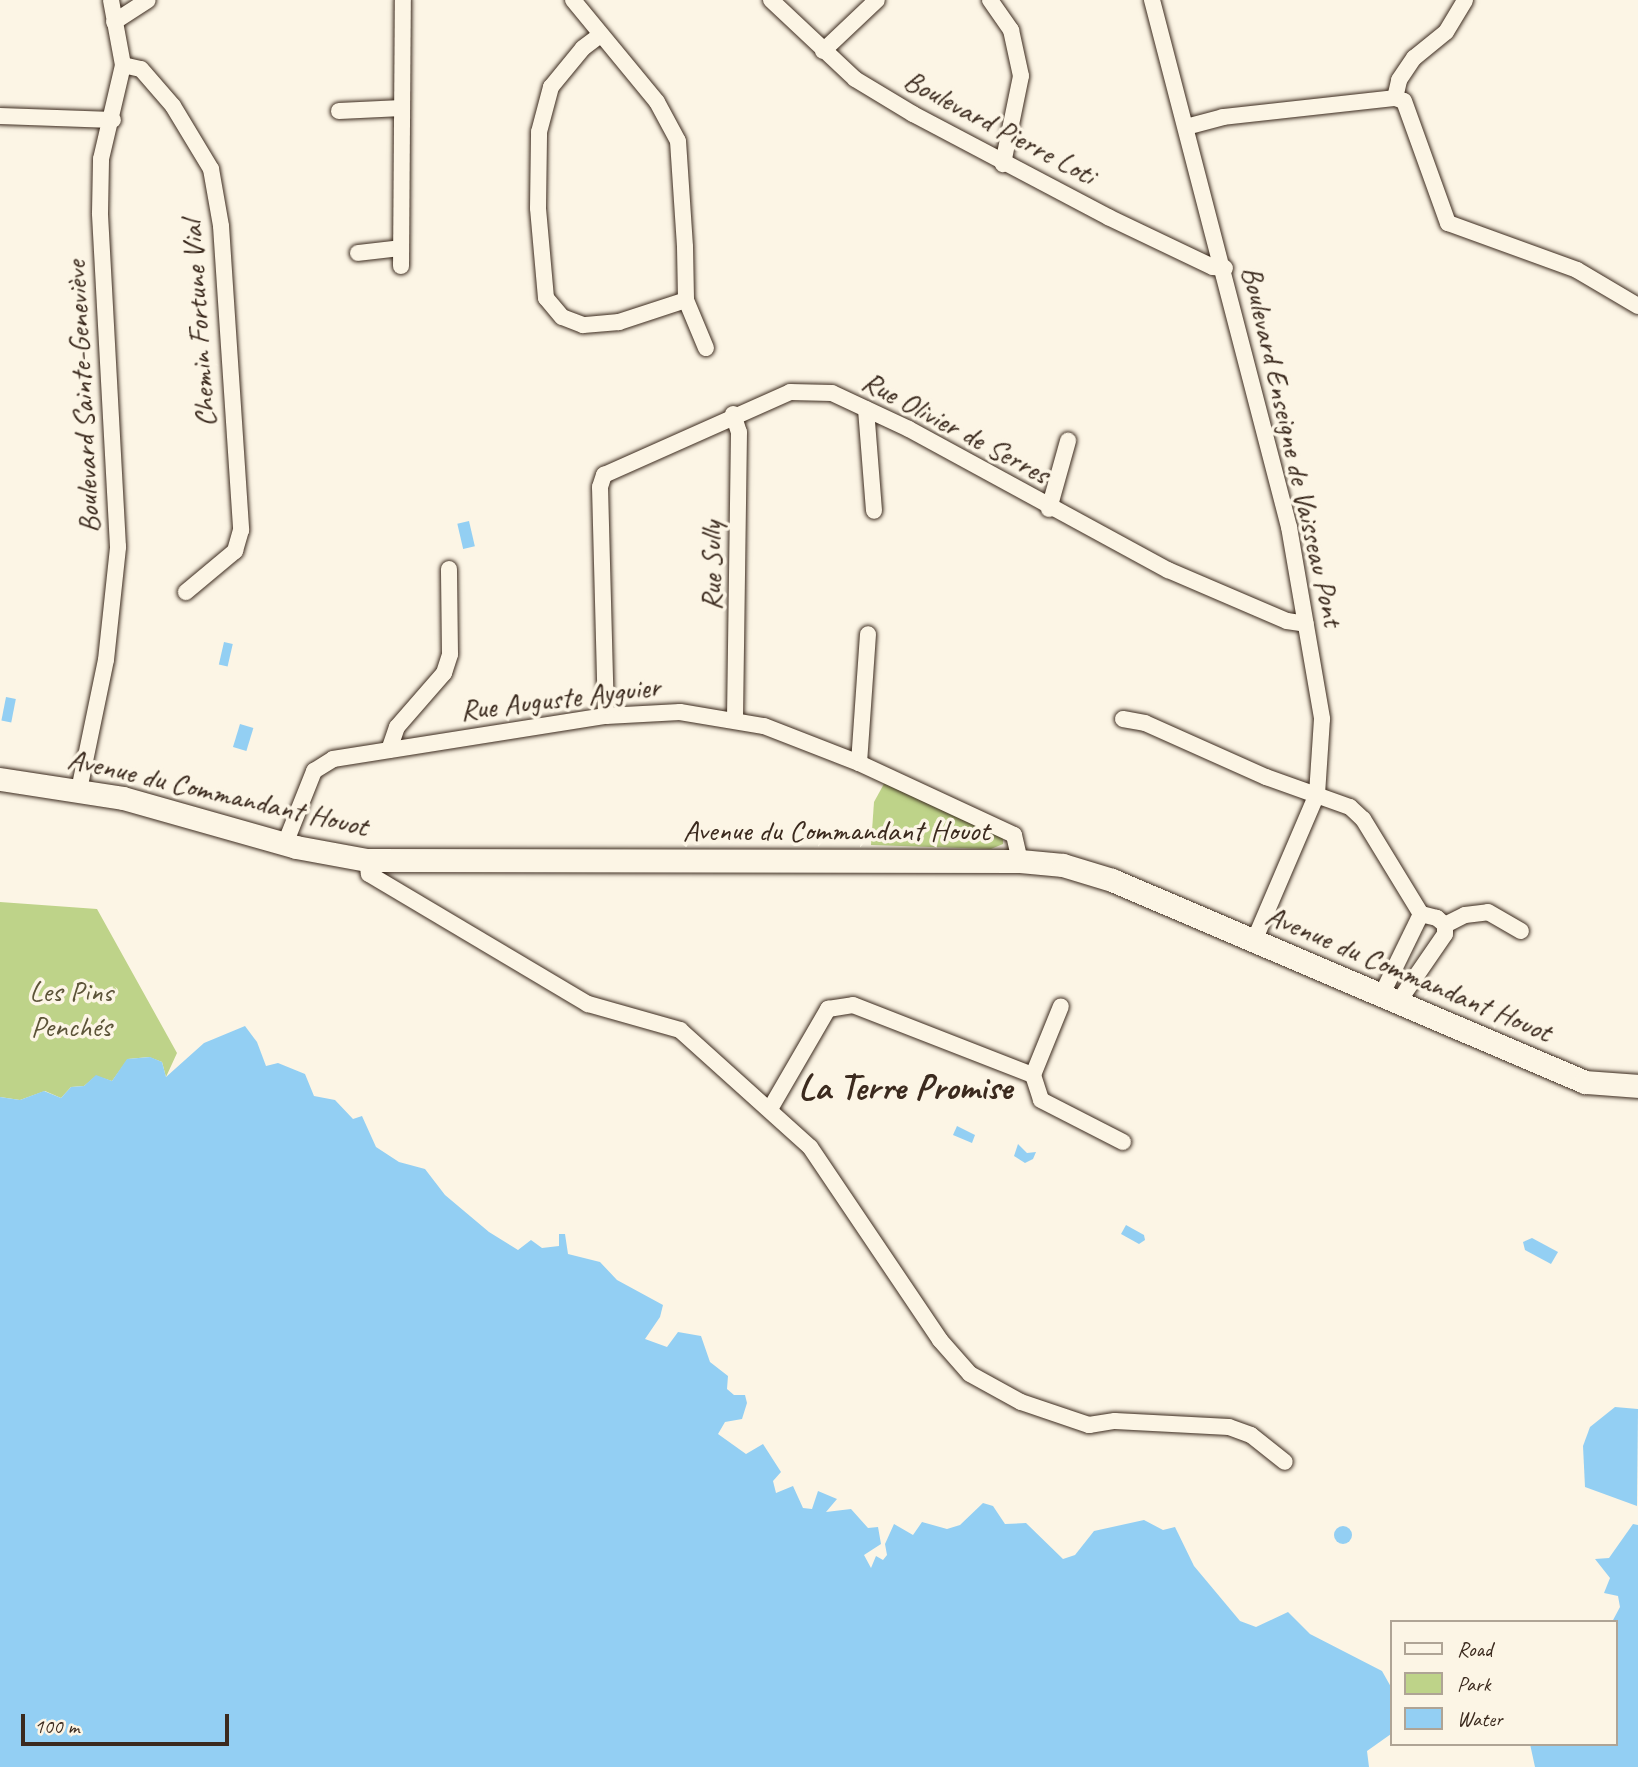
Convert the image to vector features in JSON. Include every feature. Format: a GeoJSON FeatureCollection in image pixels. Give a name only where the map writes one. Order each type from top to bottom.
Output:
{"type":"FeatureCollection","features":[{"type":"Feature","properties":{"kind":"main road","name":"Avenue du Commandant Houot"},"geometry":{"type":"LineString","coordinates":[[0,779],[79,790],[175,810],[285,844],[367,860],[460,863],[1020,861],[1063,865],[1103,877],[1390,997],[1584,1082],[1638,1086]]}},
{"type":"Feature","properties":{"kind":"street","name":"Boulevard Sainte-Geneviève"},"geometry":{"type":"LineString","coordinates":[[79,790],[106,660],[118,547],[99,202],[101,159],[113,120],[122,65],[111,0]]}},
{"type":"Feature","properties":{"kind":"street"},"geometry":{"type":"LineString","coordinates":[[114,22],[148,0]]}},
{"type":"Feature","properties":{"kind":"street"},"geometry":{"type":"LineString","coordinates":[[401,266],[403,0]]}},
{"type":"Feature","properties":{"kind":"street"},"geometry":{"type":"LineString","coordinates":[[573,0],[657,102],[678,141],[686,300],[706,348]]}},
{"type":"Feature","properties":{"kind":"street","name":"Boulevard Pierre Loti"},"geometry":{"type":"LineString","coordinates":[[771,0],[855,79],[1003,164],[1170,247],[1225,268]]}},
{"type":"Feature","properties":{"kind":"street"},"geometry":{"type":"LineString","coordinates":[[823,51],[877,0]]}},
{"type":"Feature","properties":{"kind":"street","name":"Boulevard Enseigne de Vaisseau Pont"},"geometry":{"type":"LineString","coordinates":[[1152,0],[1225,268],[1289,527],[1324,743],[1317,794],[1254,941]]}},
{"type":"Feature","properties":{"kind":"street"},"geometry":{"type":"LineString","coordinates":[[1395,98],[1399,80],[1414,58],[1446,32],[1465,0]]}},
{"type":"Feature","properties":{"kind":"street"},"geometry":{"type":"LineString","coordinates":[[993,2],[1012,30],[1021,76],[1003,164]]}},
{"type":"Feature","properties":{"kind":"street"},"geometry":{"type":"LineString","coordinates":[[600,35],[583,48],[551,87],[539,132],[538,208],[546,298],[562,317],[583,326],[620,322],[686,300]]}},
{"type":"Feature","properties":{"kind":"street","name":"Chemin Fortune Vial"},"geometry":{"type":"LineString","coordinates":[[122,65],[141,69],[173,106],[211,169],[222,226],[241,530],[235,551],[186,592]]}},
{"type":"Feature","properties":{"kind":"street"},"geometry":{"type":"LineString","coordinates":[[1186,127],[1223,117],[1395,98],[1404,101],[1448,223],[1577,271],[1638,306]]}},
{"type":"Feature","properties":{"kind":"street"},"geometry":{"type":"LineString","coordinates":[[340,111],[402,108]]}},
{"type":"Feature","properties":{"kind":"street"},"geometry":{"type":"LineString","coordinates":[[0,116],[113,120]]}},
{"type":"Feature","properties":{"kind":"street"},"geometry":{"type":"LineString","coordinates":[[358,253],[401,248]]}},
{"type":"Feature","properties":{"kind":"street","name":"Rue Olivier de Serres"},"geometry":{"type":"LineString","coordinates":[[606,716],[600,488],[604,475],[733,414],[790,393],[812,390],[832,393],[866,409],[1049,509],[1168,570],[1287,621],[1306,624]]}},
{"type":"Feature","properties":{"kind":"street"},"geometry":{"type":"LineString","coordinates":[[866,409],[874,511]]}},
{"type":"Feature","properties":{"kind":"street","name":"Rue Sully"},"geometry":{"type":"LineString","coordinates":[[733,414],[739,445],[735,719]]}},
{"type":"Feature","properties":{"kind":"street"},"geometry":{"type":"LineString","coordinates":[[1049,509],[1068,440]]}},
{"type":"Feature","properties":{"kind":"street"},"geometry":{"type":"LineString","coordinates":[[389,750],[397,727],[443,673],[450,654],[449,569]]}},
{"type":"Feature","properties":{"kind":"street"},"geometry":{"type":"LineString","coordinates":[[859,763],[868,634]]}},
{"type":"Feature","properties":{"kind":"street","name":"Rue Auguste Ayguier"},"geometry":{"type":"LineString","coordinates":[[285,844],[314,771],[333,758],[606,716],[680,712],[735,719],[799,737],[859,763],[1014,835],[1020,861]]}},
{"type":"Feature","properties":{"kind":"street"},"geometry":{"type":"LineString","coordinates":[[1123,719],[1145,723],[1266,777],[1357,811],[1421,914],[1445,925]]}},
{"type":"Feature","properties":{"kind":"street"},"geometry":{"type":"LineString","coordinates":[[367,860],[369,874],[588,1004],[680,1030],[810,1147],[940,1340],[970,1374],[1021,1402],[1088,1425],[1115,1421],[1229,1427],[1251,1435],[1285,1462]]}},
{"type":"Feature","properties":{"kind":"street"},"geometry":{"type":"LineString","coordinates":[[1445,925],[1465,915],[1488,912],[1521,932]]}},
{"type":"Feature","properties":{"kind":"street"},"geometry":{"type":"LineString","coordinates":[[1390,997],[1421,914]]}},
{"type":"Feature","properties":{"kind":"street"},"geometry":{"type":"LineString","coordinates":[[1390,997],[1442,943],[1445,925]]}},
{"type":"Feature","properties":{"kind":"street"},"geometry":{"type":"LineString","coordinates":[[770,1109],[828,1009],[853,1005],[1033,1075]]}},
{"type":"Feature","properties":{"kind":"street"},"geometry":{"type":"LineString","coordinates":[[1061,1006],[1033,1075],[1041,1100],[1124,1142]]}},
{"type":"Feature","properties":{"kind":"green space"},"geometry":{"type":"Polygon","coordinates":[[[885,782],[1003,836],[1003,844],[991,849],[871,845],[874,802],[885,782]]]}},
{"type":"Feature","properties":{"kind":"green space","name":"Les Pins Penchés"},"geometry":{"type":"Polygon","coordinates":[[[0,902],[97,909],[177,1053],[166,1077],[162,1062],[149,1057],[128,1059],[112,1081],[96,1076],[84,1086],[71,1087],[61,1098],[45,1091],[20,1100],[0,1097],[0,902]]]}},
{"type":"Feature","properties":{"kind":"water"},"geometry":{"type":"Polygon","coordinates":[[[469,521],[475,546],[463,549],[457,524],[469,521]]]}},
{"type":"Feature","properties":{"kind":"water"},"geometry":{"type":"Polygon","coordinates":[[[224,642],[233,644],[228,666],[219,664],[224,642]]]}},
{"type":"Feature","properties":{"kind":"water"},"geometry":{"type":"Polygon","coordinates":[[[6,697],[16,699],[11,722],[1,721],[6,697]]]}},
{"type":"Feature","properties":{"kind":"water"},"geometry":{"type":"Polygon","coordinates":[[[240,724],[253,728],[246,751],[233,747],[240,724]]]}},
{"type":"Feature","properties":{"kind":"water"},"geometry":{"type":"Polygon","coordinates":[[[245,1026],[257,1042],[266,1066],[278,1063],[305,1074],[314,1096],[335,1100],[353,1119],[362,1116],[376,1147],[399,1162],[425,1169],[445,1195],[489,1232],[518,1250],[531,1240],[542,1248],[559,1246],[559,1234],[565,1234],[568,1254],[600,1262],[617,1280],[663,1305],[660,1317],[645,1339],[667,1347],[678,1332],[701,1336],[710,1362],[728,1376],[727,1389],[734,1395],[745,1395],[747,1403],[742,1419],[725,1422],[718,1434],[746,1454],[763,1444],[781,1472],[773,1481],[776,1493],[793,1486],[803,1508],[812,1509],[818,1491],[837,1499],[826,1512],[851,1509],[868,1528],[878,1527],[881,1544],[864,1555],[871,1568],[876,1556],[883,1560],[887,1555],[885,1544],[894,1524],[913,1535],[922,1522],[947,1529],[960,1525],[983,1503],[993,1506],[1005,1524],[1026,1523],[1063,1559],[1075,1555],[1094,1531],[1144,1520],[1163,1530],[1175,1527],[1194,1566],[1240,1621],[1256,1627],[1288,1612],[1310,1634],[1382,1671],[1390,1685],[1390,1735],[1367,1751],[1369,1767],[0,1767],[0,1097],[20,1100],[44,1091],[61,1098],[71,1087],[84,1086],[96,1075],[112,1081],[127,1059],[150,1057],[162,1062],[166,1077],[204,1043],[245,1026]]]}},
{"type":"Feature","properties":{"kind":"water"},"geometry":{"type":"Polygon","coordinates":[[[957,1126],[975,1135],[972,1143],[953,1135],[957,1126]]]}},
{"type":"Feature","properties":{"kind":"water"},"geometry":{"type":"Polygon","coordinates":[[[1018,1144],[1027,1153],[1036,1152],[1033,1159],[1025,1163],[1014,1156],[1018,1144]]]}},
{"type":"Feature","properties":{"kind":"water"},"geometry":{"type":"Polygon","coordinates":[[[1126,1225],[1144,1235],[1145,1240],[1139,1244],[1121,1234],[1126,1225]]]}},
{"type":"Feature","properties":{"kind":"water"},"geometry":{"type":"Polygon","coordinates":[[[1532,1238],[1558,1252],[1551,1264],[1525,1250],[1523,1242],[1532,1238]]]}},
{"type":"Feature","properties":{"kind":"water"},"geometry":{"type":"Polygon","coordinates":[[[1615,1407],[1638,1409],[1637,1506],[1585,1487],[1583,1446],[1590,1427],[1615,1407]]]}},
{"type":"Feature","properties":{"kind":"water"},"geometry":{"type":"Polygon","coordinates":[[[1633,1524],[1638,1525],[1638,1767],[1535,1767],[1530,1746],[1617,1746],[1617,1620],[1613,1620],[1620,1607],[1618,1596],[1604,1593],[1610,1578],[1595,1559],[1609,1558],[1633,1524]]]}},
{"type":"Feature","properties":{"kind":"water"},"geometry":{"type":"Polygon","coordinates":[[[1343,1526],[1349,1529],[1352,1535],[1349,1541],[1343,1544],[1337,1541],[1334,1535],[1337,1529],[1343,1526]]]}},
{"type":"Feature","properties":{"kind":"district","name":"La Terre Promise"},"geometry":{"type":"Point","coordinates":[905,1087]}}]}
